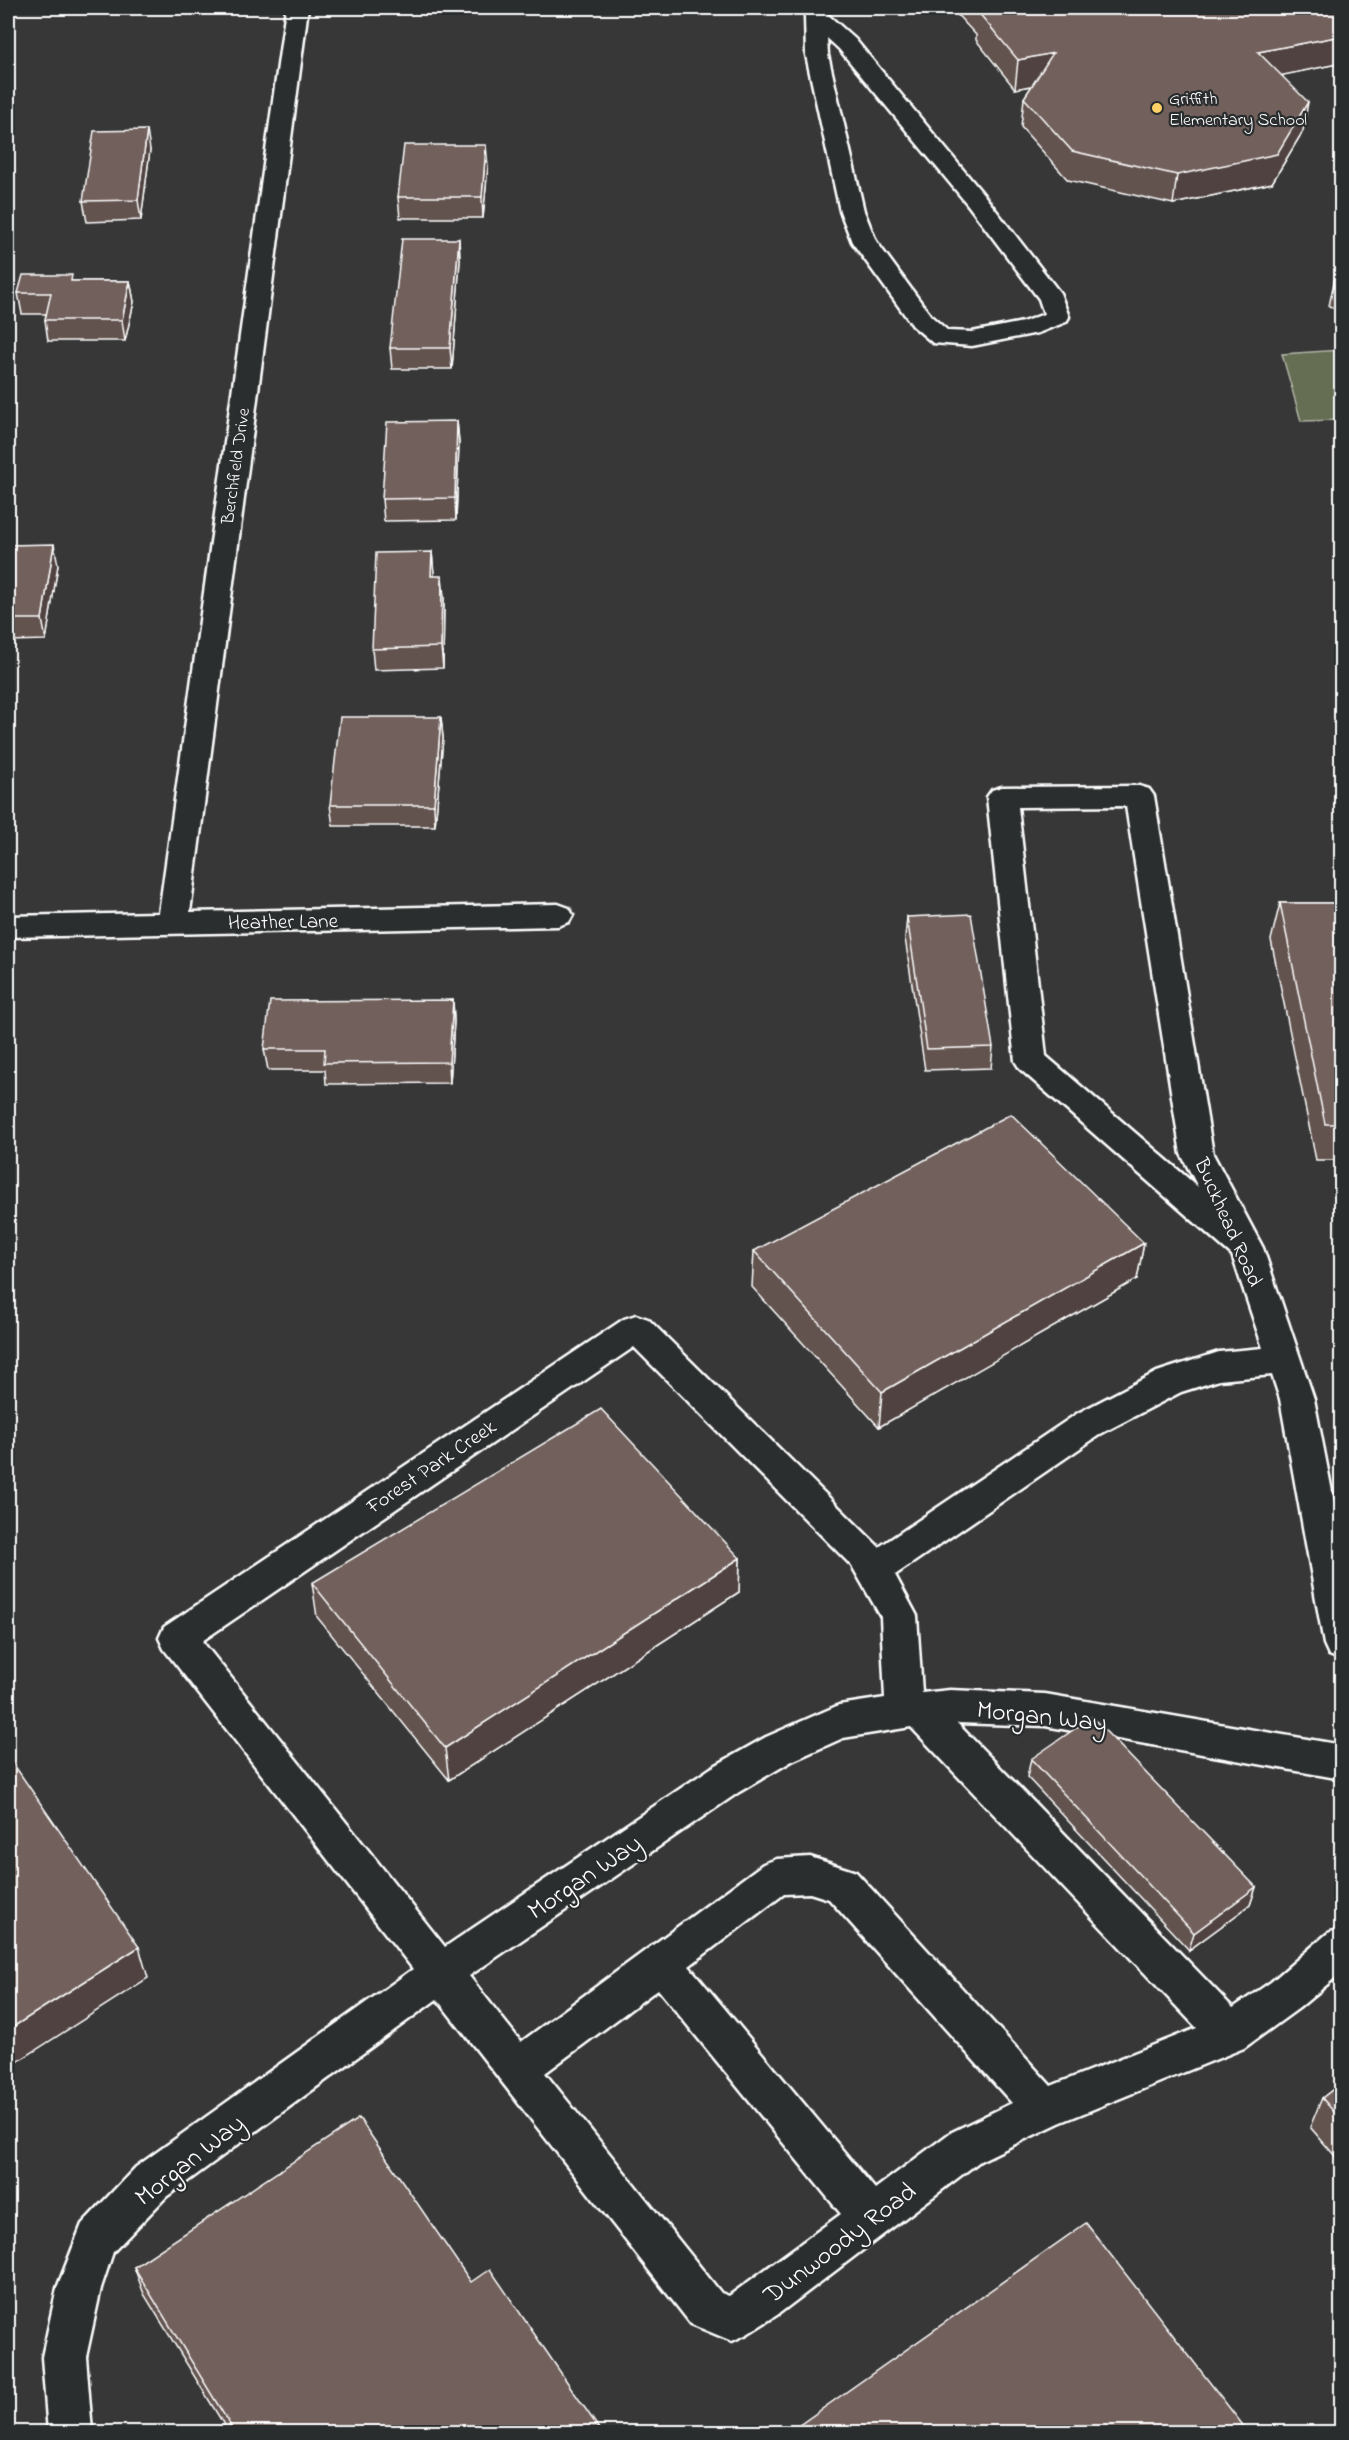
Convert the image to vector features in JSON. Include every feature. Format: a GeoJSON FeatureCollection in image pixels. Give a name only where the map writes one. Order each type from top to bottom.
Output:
{"type":"FeatureCollection","features":[{"type":"Feature","properties":{"kind":"street","name":"Berchfield Drive"},"geometry":{"type":"LineString","coordinates":[[173,924],[297,8]]}},
{"type":"Feature","properties":{"kind":"street"},"geometry":{"type":"LineString","coordinates":[[815,12],[847,44],[976,200],[1051,298],[1057,317],[1029,328],[972,339],[942,338],[922,321],[864,242],[852,211],[818,55],[815,12]]}},
{"type":"Feature","properties":{"kind":"street","name":"Buckhead Road"},"geometry":{"type":"LineString","coordinates":[[1246,1248],[1031,1061],[1002,797],[1139,796],[1197,1154],[1246,1248],[1297,1399],[1341,1644]]}},
{"type":"Feature","properties":{"kind":"street","name":"Heather Lane"},"geometry":{"type":"LineString","coordinates":[[8,927],[558,915]]}},
{"type":"Feature","properties":{"kind":"street","name":"Forest Park Creek"},"geometry":{"type":"LineString","coordinates":[[440,1973],[177,1638],[636,1328],[865,1555],[898,1616],[912,1710]]}},
{"type":"Feature","properties":{"kind":"street"},"geometry":{"type":"LineString","coordinates":[[874,1570],[1090,1423],[1169,1382],[1219,1366],[1284,1360]]}},
{"type":"Feature","properties":{"kind":"street","name":"Morgan Way"},"geometry":{"type":"LineString","coordinates":[[70,2433],[64,2356],[79,2288],[97,2239],[151,2182],[440,1973],[725,1780],[779,1749],[839,1722],[950,1706],[1045,1710],[1341,1762]]}},
{"type":"Feature","properties":{"kind":"street"},"geometry":{"type":"LineString","coordinates":[[912,1710],[1230,2034]]}},
{"type":"Feature","properties":{"kind":"street"},"geometry":{"type":"LineString","coordinates":[[516,2070],[777,1876],[810,1875],[842,1885],[1044,2109]]}},
{"type":"Feature","properties":{"kind":"street","name":"Dunwoody Road"},"geometry":{"type":"LineString","coordinates":[[440,1973],[705,2309],[732,2319],[762,2300],[965,2147],[1044,2109],[1230,2034],[1285,1995],[1341,1946]]}},
{"type":"Feature","properties":{"kind":"street"},"geometry":{"type":"LineString","coordinates":[[661,1962],[871,2217]]}},
{"type":"Feature","properties":{"kind":"green space"},"geometry":{"type":"Polygon","coordinates":[[[1341,350],[1341,420],[1301,421],[1282,354],[1341,350]]]}},
{"type":"Feature","properties":{"kind":"building","name":"Griffith Elementary School"},"geometry":{"type":"Polygon","coordinates":[[[980,8],[1341,8],[1341,36],[1258,52],[1308,102],[1277,154],[1177,175],[1072,151],[1024,98],[1053,53],[1018,60],[978,12],[983,11],[980,8]]]}},
{"type":"Feature","properties":{"kind":"building"},"geometry":{"type":"Polygon","coordinates":[[[147,130],[138,200],[83,201],[94,131],[147,130]]]}},
{"type":"Feature","properties":{"kind":"building"},"geometry":{"type":"Polygon","coordinates":[[[404,145],[486,145],[482,197],[398,197],[404,145]]]}},
{"type":"Feature","properties":{"kind":"building"},"geometry":{"type":"Polygon","coordinates":[[[402,239],[459,239],[450,348],[390,348],[402,239]]]}},
{"type":"Feature","properties":{"kind":"building"},"geometry":{"type":"Polygon","coordinates":[[[1341,271],[1341,279],[1335,277],[1341,271]]]}},
{"type":"Feature","properties":{"kind":"building"},"geometry":{"type":"Polygon","coordinates":[[[23,275],[72,275],[71,281],[130,281],[122,320],[45,320],[51,293],[18,293],[23,275]]]}},
{"type":"Feature","properties":{"kind":"building"},"geometry":{"type":"Polygon","coordinates":[[[457,421],[455,498],[382,499],[387,422],[457,421]]]}},
{"type":"Feature","properties":{"kind":"building"},"geometry":{"type":"Polygon","coordinates":[[[54,544],[42,619],[8,619],[8,545],[54,544]]]}},
{"type":"Feature","properties":{"kind":"building"},"geometry":{"type":"Polygon","coordinates":[[[432,552],[431,576],[442,576],[441,647],[372,649],[376,553],[432,552]]]}},
{"type":"Feature","properties":{"kind":"building"},"geometry":{"type":"Polygon","coordinates":[[[340,717],[441,717],[434,805],[330,805],[340,717]]]}},
{"type":"Feature","properties":{"kind":"building"},"geometry":{"type":"Polygon","coordinates":[[[1280,903],[1341,903],[1341,1124],[1325,1124],[1280,903]]]}},
{"type":"Feature","properties":{"kind":"building"},"geometry":{"type":"Polygon","coordinates":[[[971,914],[993,1047],[927,1049],[907,917],[971,914]]]}},
{"type":"Feature","properties":{"kind":"building"},"geometry":{"type":"Polygon","coordinates":[[[453,1000],[449,1062],[324,1063],[325,1049],[264,1049],[270,1001],[453,1000]]]}},
{"type":"Feature","properties":{"kind":"building"},"geometry":{"type":"Polygon","coordinates":[[[1011,1114],[1144,1243],[882,1392],[754,1251],[1011,1114]]]}},
{"type":"Feature","properties":{"kind":"building"},"geometry":{"type":"Polygon","coordinates":[[[601,1409],[740,1558],[445,1748],[312,1583],[601,1409]]]}},
{"type":"Feature","properties":{"kind":"building"},"geometry":{"type":"Polygon","coordinates":[[[1092,1717],[1256,1887],[1194,1933],[1031,1759],[1092,1717]]]}},
{"type":"Feature","properties":{"kind":"building"},"geometry":{"type":"Polygon","coordinates":[[[8,1756],[139,1947],[8,2030],[8,1756]]]}},
{"type":"Feature","properties":{"kind":"building"},"geometry":{"type":"Polygon","coordinates":[[[1341,2083],[1341,2120],[1322,2098],[1341,2083]]]}},
{"type":"Feature","properties":{"kind":"building"},"geometry":{"type":"Polygon","coordinates":[[[359,2118],[471,2282],[490,2269],[602,2433],[235,2433],[134,2267],[359,2118]]]}},
{"type":"Feature","properties":{"kind":"building"},"geometry":{"type":"Polygon","coordinates":[[[1086,2223],[1249,2433],[788,2433],[1086,2223]]]}},
{"type":"Feature","properties":{"kind":"place","name":"Griffith Elementary School"},"geometry":{"type":"Point","coordinates":[1157,108]}}]}
